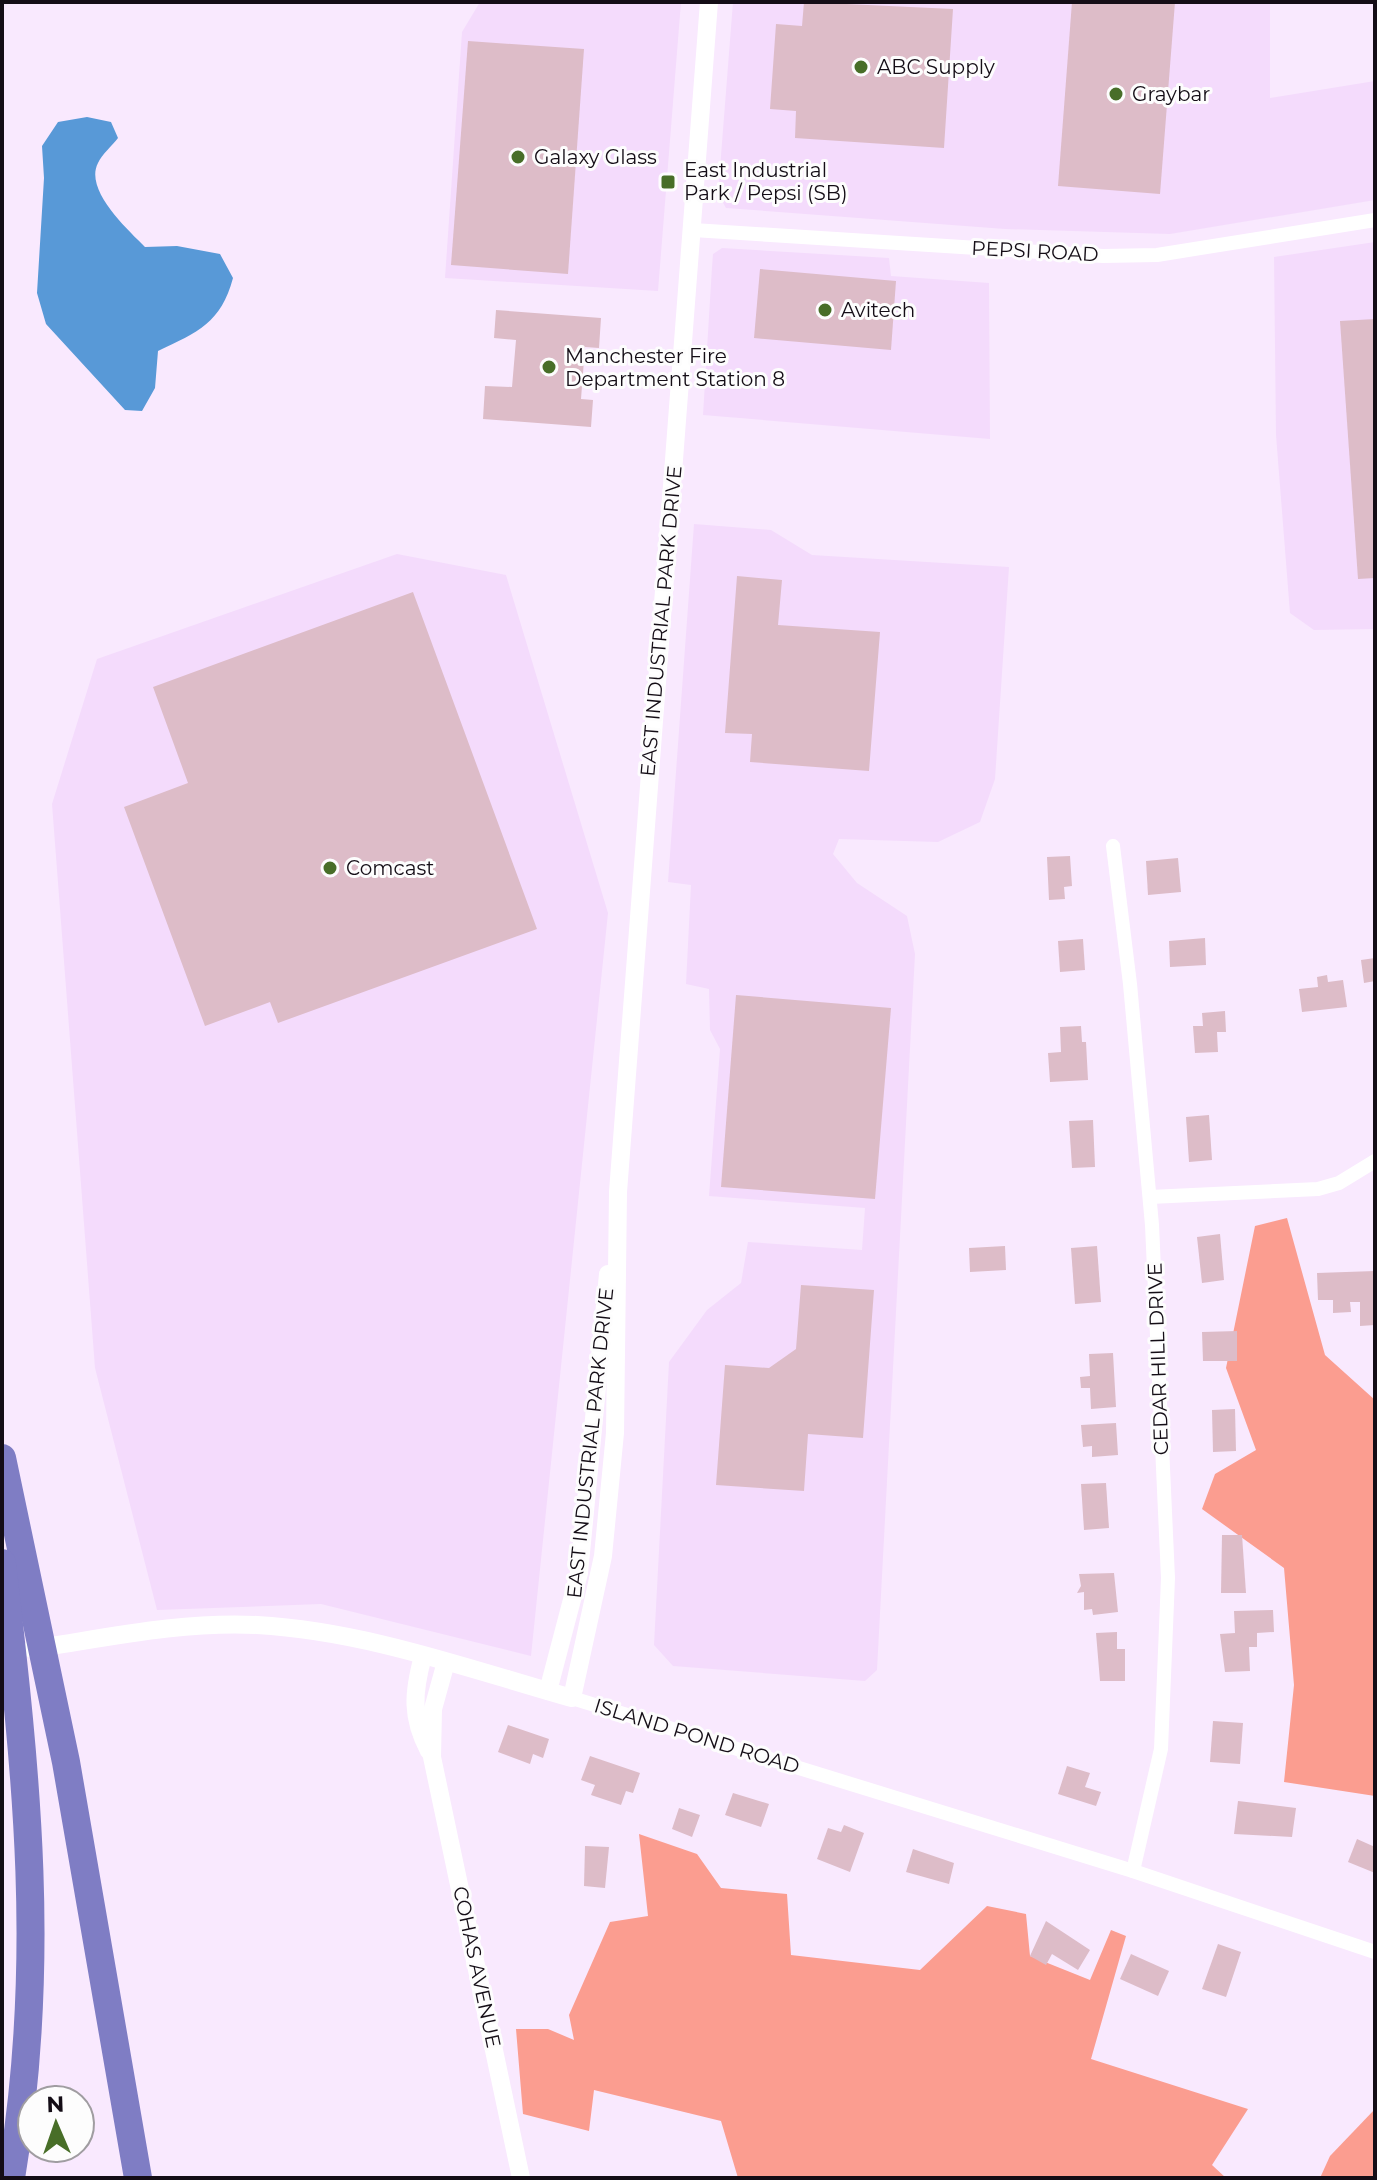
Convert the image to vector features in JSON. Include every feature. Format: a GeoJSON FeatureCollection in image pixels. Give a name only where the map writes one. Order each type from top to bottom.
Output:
{"type":"FeatureCollection","features":[{"type":"Feature","properties":{"kind":"highway"},"geometry":{"type":"LineString","coordinates":[[2,1458],[66,1762],[138,2178]]}},
{"type":"Feature","properties":{"kind":"highway"},"geometry":{"type":"LineString","coordinates":[[2,1563],[26,1768],[31,1856],[29,2030],[11,2178]]}},
{"type":"Feature","properties":{"kind":"street","name":"EAST INDUSTRIAL PARK DRIVE"},"geometry":{"type":"LineString","coordinates":[[572,1698],[595,1598],[609,1494],[617,1362],[616,1240],[640,880],[709,2]]}},
{"type":"Feature","properties":{"kind":"street","name":"PEPSI ROAD"},"geometry":{"type":"LineString","coordinates":[[693,230],[1103,256],[1157,255],[1375,220]]}},
{"type":"Feature","properties":{"kind":"street","name":"CEDAR HILL DRIVE"},"geometry":{"type":"LineString","coordinates":[[1113,846],[1130,984],[1150,1197],[1168,1578],[1161,1749],[1133,1871]]}},
{"type":"Feature","properties":{"kind":"street"},"geometry":{"type":"LineString","coordinates":[[1150,1197],[1307,1191],[1339,1183],[1375,1161]]}},
{"type":"Feature","properties":{"kind":"street","name":"EAST INDUSTRIAL PARK DRIVE"},"geometry":{"type":"LineString","coordinates":[[548,1691],[579,1573],[607,1279],[616,1240]]}},
{"type":"Feature","properties":{"kind":"street","name":"ISLAND POND ROAD"},"geometry":{"type":"LineString","coordinates":[[2,1653],[207,1626],[254,1625],[347,1637],[572,1698],[1133,1871],[1375,1952]]}},
{"type":"Feature","properties":{"kind":"street","name":"COHAS AVENUE"},"geometry":{"type":"LineString","coordinates":[[423,1656],[416,1683],[414,1716],[432,1757],[521,2178]]}},
{"type":"Feature","properties":{"kind":"street","name":"COHAS AVENUE"},"geometry":{"type":"LineString","coordinates":[[432,1757],[433,1709],[446,1662]]}},
{"type":"Feature","properties":{"kind":"shaded area"},"geometry":{"type":"Polygon","coordinates":[[[480,2],[681,2],[658,291],[445,278],[462,32],[480,2]]]}},
{"type":"Feature","properties":{"kind":"shaded area"},"geometry":{"type":"Polygon","coordinates":[[[733,2],[1270,2],[1270,98],[1375,81],[1375,200],[1170,234],[1005,229],[726,208],[718,194],[733,2]]]}},
{"type":"Feature","properties":{"kind":"shaded area"},"geometry":{"type":"Polygon","coordinates":[[[1375,242],[1375,629],[1314,630],[1290,613],[1276,435],[1274,257],[1375,242]]]}},
{"type":"Feature","properties":{"kind":"shaded area"},"geometry":{"type":"Polygon","coordinates":[[[722,248],[889,258],[891,276],[989,283],[990,439],[703,415],[713,254],[722,248]]]}},
{"type":"Feature","properties":{"kind":"shaded area"},"geometry":{"type":"Polygon","coordinates":[[[694,524],[771,530],[812,555],[1009,567],[995,779],[980,822],[938,842],[839,839],[833,854],[857,883],[907,916],[915,954],[877,1670],[865,1681],[673,1666],[654,1645],[669,1362],[707,1310],[741,1283],[748,1242],[862,1250],[865,1208],[709,1196],[720,1049],[710,1030],[709,989],[686,984],[691,885],[668,882],[694,524]]]}},
{"type":"Feature","properties":{"kind":"shaded area"},"geometry":{"type":"Polygon","coordinates":[[[397,554],[506,575],[608,913],[531,1656],[321,1604],[157,1610],[95,1368],[52,804],[97,659],[397,554]]]}},
{"type":"Feature","properties":{"kind":"shaded area"},"geometry":{"type":"Polygon","coordinates":[[[1287,1218],[1325,1355],[1375,1400],[1375,1796],[1284,1782],[1294,1685],[1284,1568],[1202,1509],[1215,1474],[1256,1450],[1226,1368],[1255,1226],[1287,1218]]]}},
{"type":"Feature","properties":{"kind":"shaded area"},"geometry":{"type":"Polygon","coordinates":[[[639,1834],[697,1854],[721,1888],[787,1894],[791,1955],[920,1970],[987,1906],[1026,1914],[1030,1956],[1090,1980],[1111,1930],[1126,1936],[1091,2059],[1248,2109],[1212,2165],[1226,2178],[738,2178],[721,2121],[594,2090],[589,2131],[523,2114],[516,2029],[548,2029],[574,2040],[569,2015],[610,1922],[648,1916],[639,1834]]]}},
{"type":"Feature","properties":{"kind":"shaded area"},"geometry":{"type":"Polygon","coordinates":[[[1375,2109],[1375,2178],[1320,2178],[1330,2156],[1375,2109]]]}},
{"type":"Feature","properties":{"kind":"water"},"geometry":{"type":"Polygon","coordinates":[[[87,117],[111,122],[118,138],[98,163],[95,174],[102,197],[119,220],[145,247],[177,246],[220,254],[233,278],[215,316],[185,338],[158,351],[155,388],[142,411],[125,410],[46,324],[37,293],[44,178],[42,146],[58,122],[87,117]]]}},
{"type":"Feature","properties":{"kind":"building","name":"ABC Supply"},"geometry":{"type":"Polygon","coordinates":[[[804,2],[953,9],[944,148],[795,138],[796,111],[770,109],[776,24],[802,26],[804,2]]]}},
{"type":"Feature","properties":{"kind":"building","name":"Graybar"},"geometry":{"type":"Polygon","coordinates":[[[1072,2],[1175,2],[1160,194],[1058,186],[1072,2]]]}},
{"type":"Feature","properties":{"kind":"building","name":"Galaxy Glass"},"geometry":{"type":"Polygon","coordinates":[[[468,41],[584,49],[568,274],[451,265],[468,41]]]}},
{"type":"Feature","properties":{"kind":"building","name":"Avitech"},"geometry":{"type":"Polygon","coordinates":[[[760,269],[896,281],[891,350],[754,338],[760,269]]]}},
{"type":"Feature","properties":{"kind":"building","name":"Manchester Fire Department Station 8"},"geometry":{"type":"Polygon","coordinates":[[[496,310],[601,318],[599,348],[585,347],[581,399],[593,400],[591,427],[483,419],[485,386],[512,387],[516,340],[494,338],[496,310]]]}},
{"type":"Feature","properties":{"kind":"building"},"geometry":{"type":"Polygon","coordinates":[[[1375,319],[1375,578],[1358,579],[1340,321],[1375,319]]]}},
{"type":"Feature","properties":{"kind":"building"},"geometry":{"type":"Polygon","coordinates":[[[737,576],[782,580],[778,625],[880,632],[869,771],[750,762],[752,734],[725,733],[737,576]]]}},
{"type":"Feature","properties":{"kind":"building","name":"Comcast"},"geometry":{"type":"Polygon","coordinates":[[[413,592],[537,929],[278,1023],[270,1002],[205,1026],[124,807],[188,783],[153,687],[413,592]]]}},
{"type":"Feature","properties":{"kind":"building"},"geometry":{"type":"Polygon","coordinates":[[[1070,856],[1072,886],[1064,887],[1065,899],[1049,900],[1047,857],[1070,856]]]}},
{"type":"Feature","properties":{"kind":"building"},"geometry":{"type":"Polygon","coordinates":[[[1178,858],[1181,892],[1148,895],[1146,861],[1178,858]]]}},
{"type":"Feature","properties":{"kind":"building"},"geometry":{"type":"Polygon","coordinates":[[[1205,938],[1206,965],[1170,967],[1169,941],[1205,938]]]}},
{"type":"Feature","properties":{"kind":"building"},"geometry":{"type":"Polygon","coordinates":[[[1083,939],[1085,970],[1060,972],[1058,941],[1083,939]]]}},
{"type":"Feature","properties":{"kind":"building"},"geometry":{"type":"Polygon","coordinates":[[[1375,958],[1375,981],[1364,983],[1361,960],[1375,958]]]}},
{"type":"Feature","properties":{"kind":"building"},"geometry":{"type":"Polygon","coordinates":[[[1327,975],[1328,982],[1343,980],[1347,1007],[1302,1012],[1299,989],[1318,987],[1317,977],[1327,975]]]}},
{"type":"Feature","properties":{"kind":"building"},"geometry":{"type":"Polygon","coordinates":[[[736,995],[891,1008],[875,1199],[721,1187],[736,995]]]}},
{"type":"Feature","properties":{"kind":"building"},"geometry":{"type":"Polygon","coordinates":[[[1225,1011],[1226,1032],[1217,1032],[1218,1052],[1195,1053],[1193,1026],[1203,1026],[1202,1013],[1225,1011]]]}},
{"type":"Feature","properties":{"kind":"building"},"geometry":{"type":"Polygon","coordinates":[[[1081,1026],[1082,1042],[1086,1042],[1088,1080],[1050,1082],[1048,1053],[1061,1052],[1060,1027],[1081,1026]]]}},
{"type":"Feature","properties":{"kind":"building"},"geometry":{"type":"Polygon","coordinates":[[[1209,1115],[1212,1160],[1189,1162],[1186,1117],[1209,1115]]]}},
{"type":"Feature","properties":{"kind":"building"},"geometry":{"type":"Polygon","coordinates":[[[1093,1120],[1095,1167],[1072,1168],[1069,1121],[1093,1120]]]}},
{"type":"Feature","properties":{"kind":"building"},"geometry":{"type":"Polygon","coordinates":[[[1220,1234],[1224,1280],[1202,1283],[1197,1237],[1220,1234]]]}},
{"type":"Feature","properties":{"kind":"building"},"geometry":{"type":"Polygon","coordinates":[[[1005,1246],[1006,1270],[970,1272],[969,1248],[1005,1246]]]}},
{"type":"Feature","properties":{"kind":"building"},"geometry":{"type":"Polygon","coordinates":[[[1097,1246],[1101,1302],[1075,1304],[1071,1248],[1097,1246]]]}},
{"type":"Feature","properties":{"kind":"building"},"geometry":{"type":"Polygon","coordinates":[[[1375,1271],[1375,1325],[1360,1326],[1360,1302],[1350,1302],[1351,1312],[1333,1313],[1333,1300],[1318,1300],[1317,1273],[1375,1271]]]}},
{"type":"Feature","properties":{"kind":"building"},"geometry":{"type":"Polygon","coordinates":[[[801,1285],[874,1290],[863,1438],[808,1434],[804,1491],[716,1485],[725,1365],[769,1368],[796,1349],[801,1285]]]}},
{"type":"Feature","properties":{"kind":"building"},"geometry":{"type":"Polygon","coordinates":[[[1237,1331],[1237,1361],[1203,1361],[1202,1332],[1237,1331]]]}},
{"type":"Feature","properties":{"kind":"building"},"geometry":{"type":"Polygon","coordinates":[[[1113,1353],[1116,1407],[1091,1409],[1090,1388],[1081,1388],[1080,1377],[1090,1376],[1089,1354],[1113,1353]]]}},
{"type":"Feature","properties":{"kind":"building"},"geometry":{"type":"Polygon","coordinates":[[[1235,1409],[1236,1451],[1213,1452],[1212,1410],[1235,1409]]]}},
{"type":"Feature","properties":{"kind":"building"},"geometry":{"type":"Polygon","coordinates":[[[1116,1423],[1118,1455],[1092,1457],[1092,1446],[1083,1447],[1081,1425],[1116,1423]]]}},
{"type":"Feature","properties":{"kind":"building"},"geometry":{"type":"Polygon","coordinates":[[[1106,1483],[1109,1528],[1084,1530],[1081,1484],[1106,1483]]]}},
{"type":"Feature","properties":{"kind":"building"},"geometry":{"type":"Polygon","coordinates":[[[1222,1535],[1242,1535],[1246,1593],[1221,1593],[1222,1535]]]}},
{"type":"Feature","properties":{"kind":"building"},"geometry":{"type":"Polygon","coordinates":[[[1114,1573],[1118,1612],[1093,1615],[1092,1609],[1084,1610],[1084,1592],[1077,1593],[1081,1586],[1079,1574],[1114,1573]]]}},
{"type":"Feature","properties":{"kind":"building"},"geometry":{"type":"Polygon","coordinates":[[[1273,1610],[1274,1632],[1257,1633],[1257,1647],[1249,1647],[1250,1671],[1225,1672],[1220,1634],[1235,1633],[1234,1611],[1273,1610]]]}},
{"type":"Feature","properties":{"kind":"building"},"geometry":{"type":"Polygon","coordinates":[[[1117,1632],[1117,1649],[1125,1649],[1125,1681],[1100,1681],[1096,1633],[1117,1632]]]}},
{"type":"Feature","properties":{"kind":"building"},"geometry":{"type":"Polygon","coordinates":[[[1213,1721],[1243,1723],[1240,1764],[1210,1762],[1213,1721]]]}},
{"type":"Feature","properties":{"kind":"building"},"geometry":{"type":"Polygon","coordinates":[[[508,1725],[549,1739],[543,1758],[533,1754],[530,1764],[498,1752],[508,1725]]]}},
{"type":"Feature","properties":{"kind":"building"},"geometry":{"type":"Polygon","coordinates":[[[590,1756],[640,1773],[633,1793],[626,1791],[621,1805],[591,1795],[595,1785],[581,1780],[590,1756]]]}},
{"type":"Feature","properties":{"kind":"building"},"geometry":{"type":"Polygon","coordinates":[[[1067,1766],[1090,1773],[1085,1787],[1101,1792],[1096,1806],[1058,1794],[1067,1766]]]}},
{"type":"Feature","properties":{"kind":"building"},"geometry":{"type":"Polygon","coordinates":[[[733,1793],[769,1804],[761,1827],[725,1815],[733,1793]]]}},
{"type":"Feature","properties":{"kind":"building"},"geometry":{"type":"Polygon","coordinates":[[[1238,1801],[1296,1808],[1292,1837],[1234,1834],[1238,1801]]]}},
{"type":"Feature","properties":{"kind":"building"},"geometry":{"type":"Polygon","coordinates":[[[679,1808],[700,1815],[692,1837],[672,1829],[679,1808]]]}},
{"type":"Feature","properties":{"kind":"building"},"geometry":{"type":"Polygon","coordinates":[[[844,1825],[864,1833],[850,1872],[817,1859],[828,1828],[841,1832],[844,1825]]]}},
{"type":"Feature","properties":{"kind":"building"},"geometry":{"type":"Polygon","coordinates":[[[1357,1839],[1375,1847],[1375,1873],[1348,1862],[1357,1839]]]}},
{"type":"Feature","properties":{"kind":"building"},"geometry":{"type":"Polygon","coordinates":[[[585,1846],[609,1847],[605,1888],[584,1886],[585,1846]]]}},
{"type":"Feature","properties":{"kind":"building"},"geometry":{"type":"Polygon","coordinates":[[[913,1849],[954,1863],[949,1884],[906,1872],[913,1849]]]}},
{"type":"Feature","properties":{"kind":"building"},"geometry":{"type":"Polygon","coordinates":[[[1046,1921],[1090,1950],[1078,1970],[1052,1954],[1046,1965],[1030,1956],[1046,1921]]]}},
{"type":"Feature","properties":{"kind":"building"},"geometry":{"type":"Polygon","coordinates":[[[1218,1944],[1241,1952],[1226,1997],[1202,1989],[1218,1944]]]}},
{"type":"Feature","properties":{"kind":"building"},"geometry":{"type":"Polygon","coordinates":[[[1131,1954],[1169,1971],[1158,1996],[1120,1979],[1131,1954]]]}},
{"type":"Feature","properties":{"kind":"place","name":"ABC Supply"},"geometry":{"type":"Point","coordinates":[861,67]}},
{"type":"Feature","properties":{"kind":"place","name":"Graybar"},"geometry":{"type":"Point","coordinates":[1116,94]}},
{"type":"Feature","properties":{"kind":"place","name":"Galaxy Glass"},"geometry":{"type":"Point","coordinates":[518,157]}},
{"type":"Feature","properties":{"kind":"place","name":"East Industrial Park / Pepsi (SB)"},"geometry":{"type":"Point","coordinates":[668,182]}},
{"type":"Feature","properties":{"kind":"place","name":"Avitech"},"geometry":{"type":"Point","coordinates":[825,310]}},
{"type":"Feature","properties":{"kind":"place","name":"Manchester Fire Department Station 8"},"geometry":{"type":"Point","coordinates":[549,367]}},
{"type":"Feature","properties":{"kind":"place","name":"Comcast"},"geometry":{"type":"Point","coordinates":[330,868]}}]}
